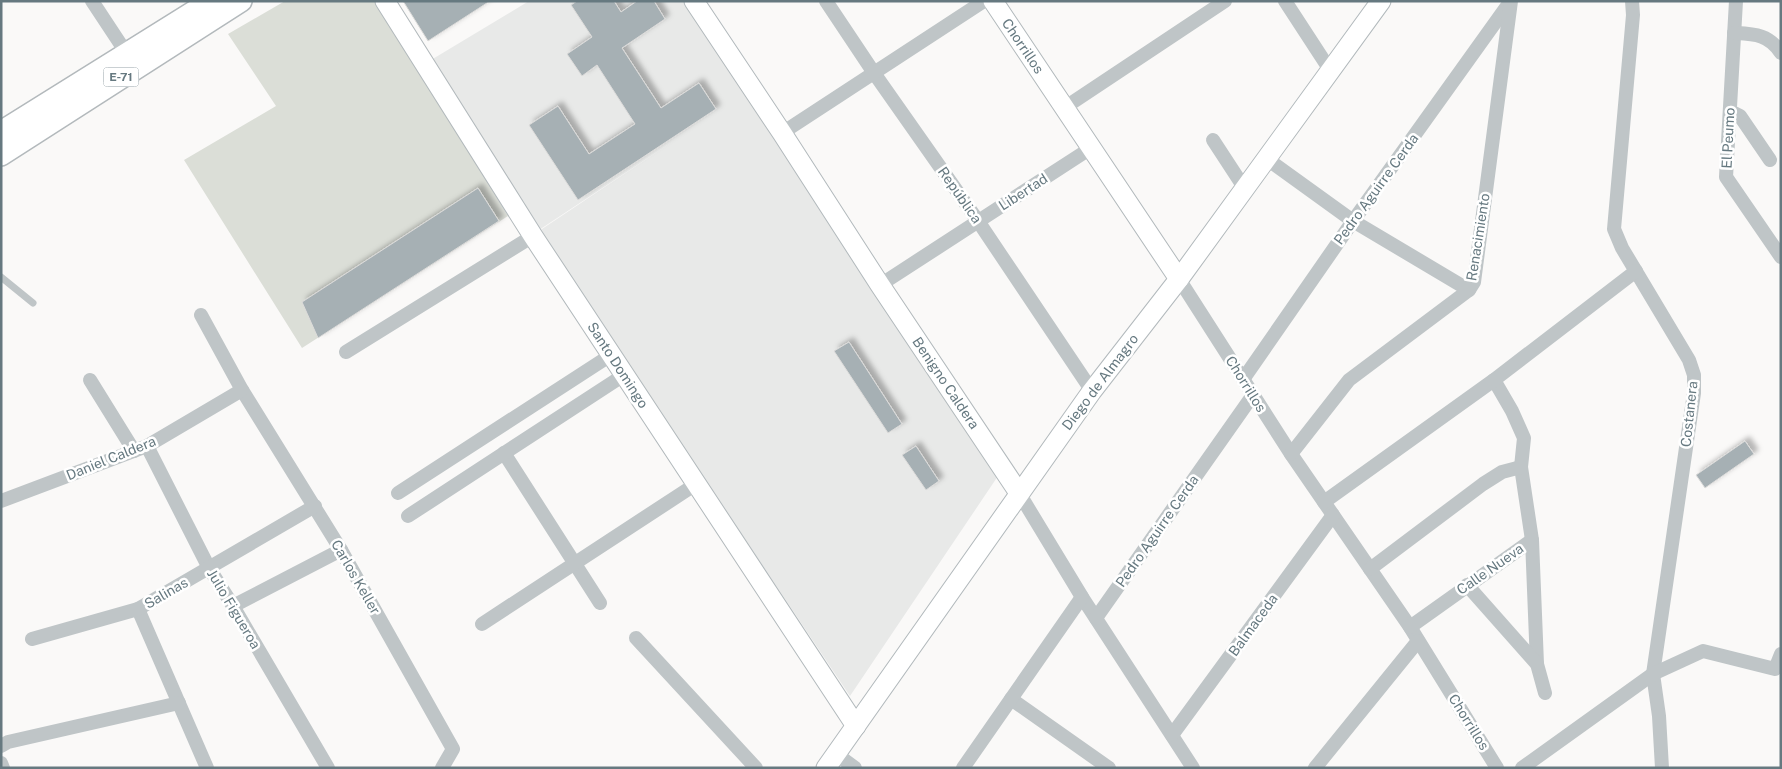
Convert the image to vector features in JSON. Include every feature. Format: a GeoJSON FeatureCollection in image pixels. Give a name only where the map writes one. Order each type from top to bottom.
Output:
{"type":"FeatureCollection","features":[{"type":"Feature","properties":{"kind":"main road","name":"E-71"},"geometry":{"type":"LineString","coordinates":[[1,155],[211,1]]}},
{"type":"Feature","properties":{"kind":"main road","name":"E-71"},"geometry":{"type":"LineString","coordinates":[[1,132],[241,1]]}},
{"type":"Feature","properties":{"kind":"street"},"geometry":{"type":"LineString","coordinates":[[92,1],[131,61]]}},
{"type":"Feature","properties":{"kind":"street","name":"Santo Domingo"},"geometry":{"type":"LineString","coordinates":[[385,1],[533,236],[856,726]]}},
{"type":"Feature","properties":{"kind":"street","name":"Benigno Caldera"},"geometry":{"type":"LineString","coordinates":[[694,1],[1019,493],[1082,597],[1193,768]]}},
{"type":"Feature","properties":{"kind":"street","name":"República"},"geometry":{"type":"LineString","coordinates":[[826,1],[874,74],[978,221],[1092,390]]}},
{"type":"Feature","properties":{"kind":"street"},"geometry":{"type":"LineString","coordinates":[[782,133],[984,1]]}},
{"type":"Feature","properties":{"kind":"street","name":"Chorrillos"},"geometry":{"type":"LineString","coordinates":[[993,1],[1179,279],[1291,454],[1410,627],[1497,768]]}},
{"type":"Feature","properties":{"kind":"street"},"geometry":{"type":"LineString","coordinates":[[1064,108],[1225,1]]}},
{"type":"Feature","properties":{"kind":"street"},"geometry":{"type":"LineString","coordinates":[[1285,1],[1330,70]]}},
{"type":"Feature","properties":{"kind":"street","name":"Diego de Almagro"},"geometry":{"type":"LineString","coordinates":[[831,761],[1092,390],[1179,279],[1381,1]]}},
{"type":"Feature","properties":{"kind":"street","name":"Pedro Aguirre Cerda"},"geometry":{"type":"LineString","coordinates":[[1244,378],[1353,221],[1511,1]]}},
{"type":"Feature","properties":{"kind":"street","name":"Renacimiento"},"geometry":{"type":"LineString","coordinates":[[1291,454],[1349,380],[1469,290],[1474,282],[1511,1]]}},
{"type":"Feature","properties":{"kind":"street","name":"Costanera"},"geometry":{"type":"LineString","coordinates":[[1632,1],[1633,15],[1614,229],[1622,248],[1690,360],[1694,375],[1694,393],[1653,674],[1659,716],[1662,768]]}},
{"type":"Feature","properties":{"kind":"street","name":"El Peumo"},"geometry":{"type":"LineString","coordinates":[[1736,1],[1726,177],[1781,258]]}},
{"type":"Feature","properties":{"kind":"street"},"geometry":{"type":"LineString","coordinates":[[1734,33],[1756,34],[1768,38],[1781,53]]}},
{"type":"Feature","properties":{"kind":"street"},"geometry":{"type":"LineString","coordinates":[[1730,111],[1740,116],[1770,160]]}},
{"type":"Feature","properties":{"kind":"street"},"geometry":{"type":"LineString","coordinates":[[1212,140],[1245,189]]}},
{"type":"Feature","properties":{"kind":"street","name":"Libertad"},"geometry":{"type":"LineString","coordinates":[[880,285],[1091,148]]}},
{"type":"Feature","properties":{"kind":"street"},"geometry":{"type":"LineString","coordinates":[[1267,159],[1353,221],[1469,290]]}},
{"type":"Feature","properties":{"kind":"street"},"geometry":{"type":"LineString","coordinates":[[346,352],[533,236]]}},
{"type":"Feature","properties":{"kind":"street"},"geometry":{"type":"LineString","coordinates":[[1324,502],[1494,380],[1636,271]]}},
{"type":"Feature","properties":{"kind":"street","name":"Carlos Keller"},"geometry":{"type":"LineString","coordinates":[[201,315],[242,390],[341,550],[453,749],[442,768]]}},
{"type":"Feature","properties":{"kind":"street"},"geometry":{"type":"LineString","coordinates":[[398,493],[612,355]]}},
{"type":"Feature","properties":{"kind":"street"},"geometry":{"type":"LineString","coordinates":[[408,516],[624,375]]}},
{"type":"Feature","properties":{"kind":"street","name":"Julio Figueroa"},"geometry":{"type":"LineString","coordinates":[[90,380],[140,449],[328,768]]}},
{"type":"Feature","properties":{"kind":"street","name":"Calle Nueva"},"geometry":{"type":"LineString","coordinates":[[1410,627],[1532,540],[1521,467],[1524,438],[1512,411],[1494,380]]}},
{"type":"Feature","properties":{"kind":"street","name":"Daniel Caldera"},"geometry":{"type":"LineString","coordinates":[[1,501],[140,449],[242,390]]}},
{"type":"Feature","properties":{"kind":"street","name":"Pedro Aguirre Cerda"},"geometry":{"type":"LineString","coordinates":[[1096,618],[1253,395]]}},
{"type":"Feature","properties":{"kind":"street"},"geometry":{"type":"LineString","coordinates":[[504,453],[600,604]]}},
{"type":"Feature","properties":{"kind":"street"},"geometry":{"type":"LineString","coordinates":[[1370,569],[1483,484],[1502,472],[1521,467]]}},
{"type":"Feature","properties":{"kind":"street"},"geometry":{"type":"LineString","coordinates":[[482,624],[696,484]]}},
{"type":"Feature","properties":{"kind":"street","name":"Salinas"},"geometry":{"type":"LineString","coordinates":[[32,639],[138,609],[315,506]]}},
{"type":"Feature","properties":{"kind":"street","name":"Balmaceda"},"geometry":{"type":"LineString","coordinates":[[1172,735],[1333,515]]}},
{"type":"Feature","properties":{"kind":"street"},"geometry":{"type":"LineString","coordinates":[[1532,540],[1537,664],[1545,693]]}},
{"type":"Feature","properties":{"kind":"street"},"geometry":{"type":"LineString","coordinates":[[233,606],[341,550]]}},
{"type":"Feature","properties":{"kind":"street"},"geometry":{"type":"LineString","coordinates":[[1467,585],[1537,664]]}},
{"type":"Feature","properties":{"kind":"street"},"geometry":{"type":"LineString","coordinates":[[963,768],[1082,597]]}},
{"type":"Feature","properties":{"kind":"street"},"geometry":{"type":"LineString","coordinates":[[138,609],[207,768]]}},
{"type":"Feature","properties":{"kind":"street"},"geometry":{"type":"LineString","coordinates":[[636,638],[756,768]]}},
{"type":"Feature","properties":{"kind":"street"},"geometry":{"type":"LineString","coordinates":[[1315,768],[1418,641]]}},
{"type":"Feature","properties":{"kind":"street"},"geometry":{"type":"LineString","coordinates":[[1522,768],[1653,674],[1703,651],[1778,670],[1781,654]]}},
{"type":"Feature","properties":{"kind":"street"},"geometry":{"type":"LineString","coordinates":[[1011,699],[1109,768]]}},
{"type":"Feature","properties":{"kind":"street"},"geometry":{"type":"LineString","coordinates":[[1,746],[8,742],[179,703]]}},
{"type":"Feature","properties":{"kind":"street"},"geometry":{"type":"LineString","coordinates":[[831,761],[855,768]]}},
{"type":"Feature","properties":{"kind":"street"},"geometry":{"type":"LineString","coordinates":[[1,763],[3,768]]}},
{"type":"Feature","properties":{"kind":"lane"},"geometry":{"type":"LineString","coordinates":[[1,277],[33,303]]}},
{"type":"Feature","properties":{"kind":"shaded area"},"geometry":{"type":"Polygon","coordinates":[[[285,1],[378,1],[508,216],[302,348],[184,160],[276,106],[228,34],[285,1]]]}},
{"type":"Feature","properties":{"kind":"shaded area"},"geometry":{"type":"Polygon","coordinates":[[[529,1],[691,1],[998,476],[850,696],[539,231],[678,138],[539,230],[431,60],[529,1]]]}},
{"type":"Feature","properties":{"kind":"building"},"geometry":{"type":"Polygon","coordinates":[[[403,1],[490,1],[428,41],[403,1]]]}},
{"type":"Feature","properties":{"kind":"building"},"geometry":{"type":"Polygon","coordinates":[[[577,1],[614,1],[621,12],[637,1],[654,1],[665,19],[622,48],[661,108],[699,83],[716,109],[578,200],[529,125],[558,106],[589,154],[635,124],[597,65],[582,76],[567,54],[592,37],[571,5],[577,1]]]}},
{"type":"Feature","properties":{"kind":"building"},"geometry":{"type":"Polygon","coordinates":[[[478,188],[499,221],[318,338],[302,302],[478,188]]]}},
{"type":"Feature","properties":{"kind":"building"},"geometry":{"type":"Polygon","coordinates":[[[849,342],[902,424],[888,433],[834,351],[849,342]]]}},
{"type":"Feature","properties":{"kind":"building"},"geometry":{"type":"Polygon","coordinates":[[[1745,441],[1754,454],[1705,488],[1696,475],[1745,441]]]}},
{"type":"Feature","properties":{"kind":"building"},"geometry":{"type":"Polygon","coordinates":[[[916,446],[939,481],[926,490],[902,455],[916,446]]]}}]}
